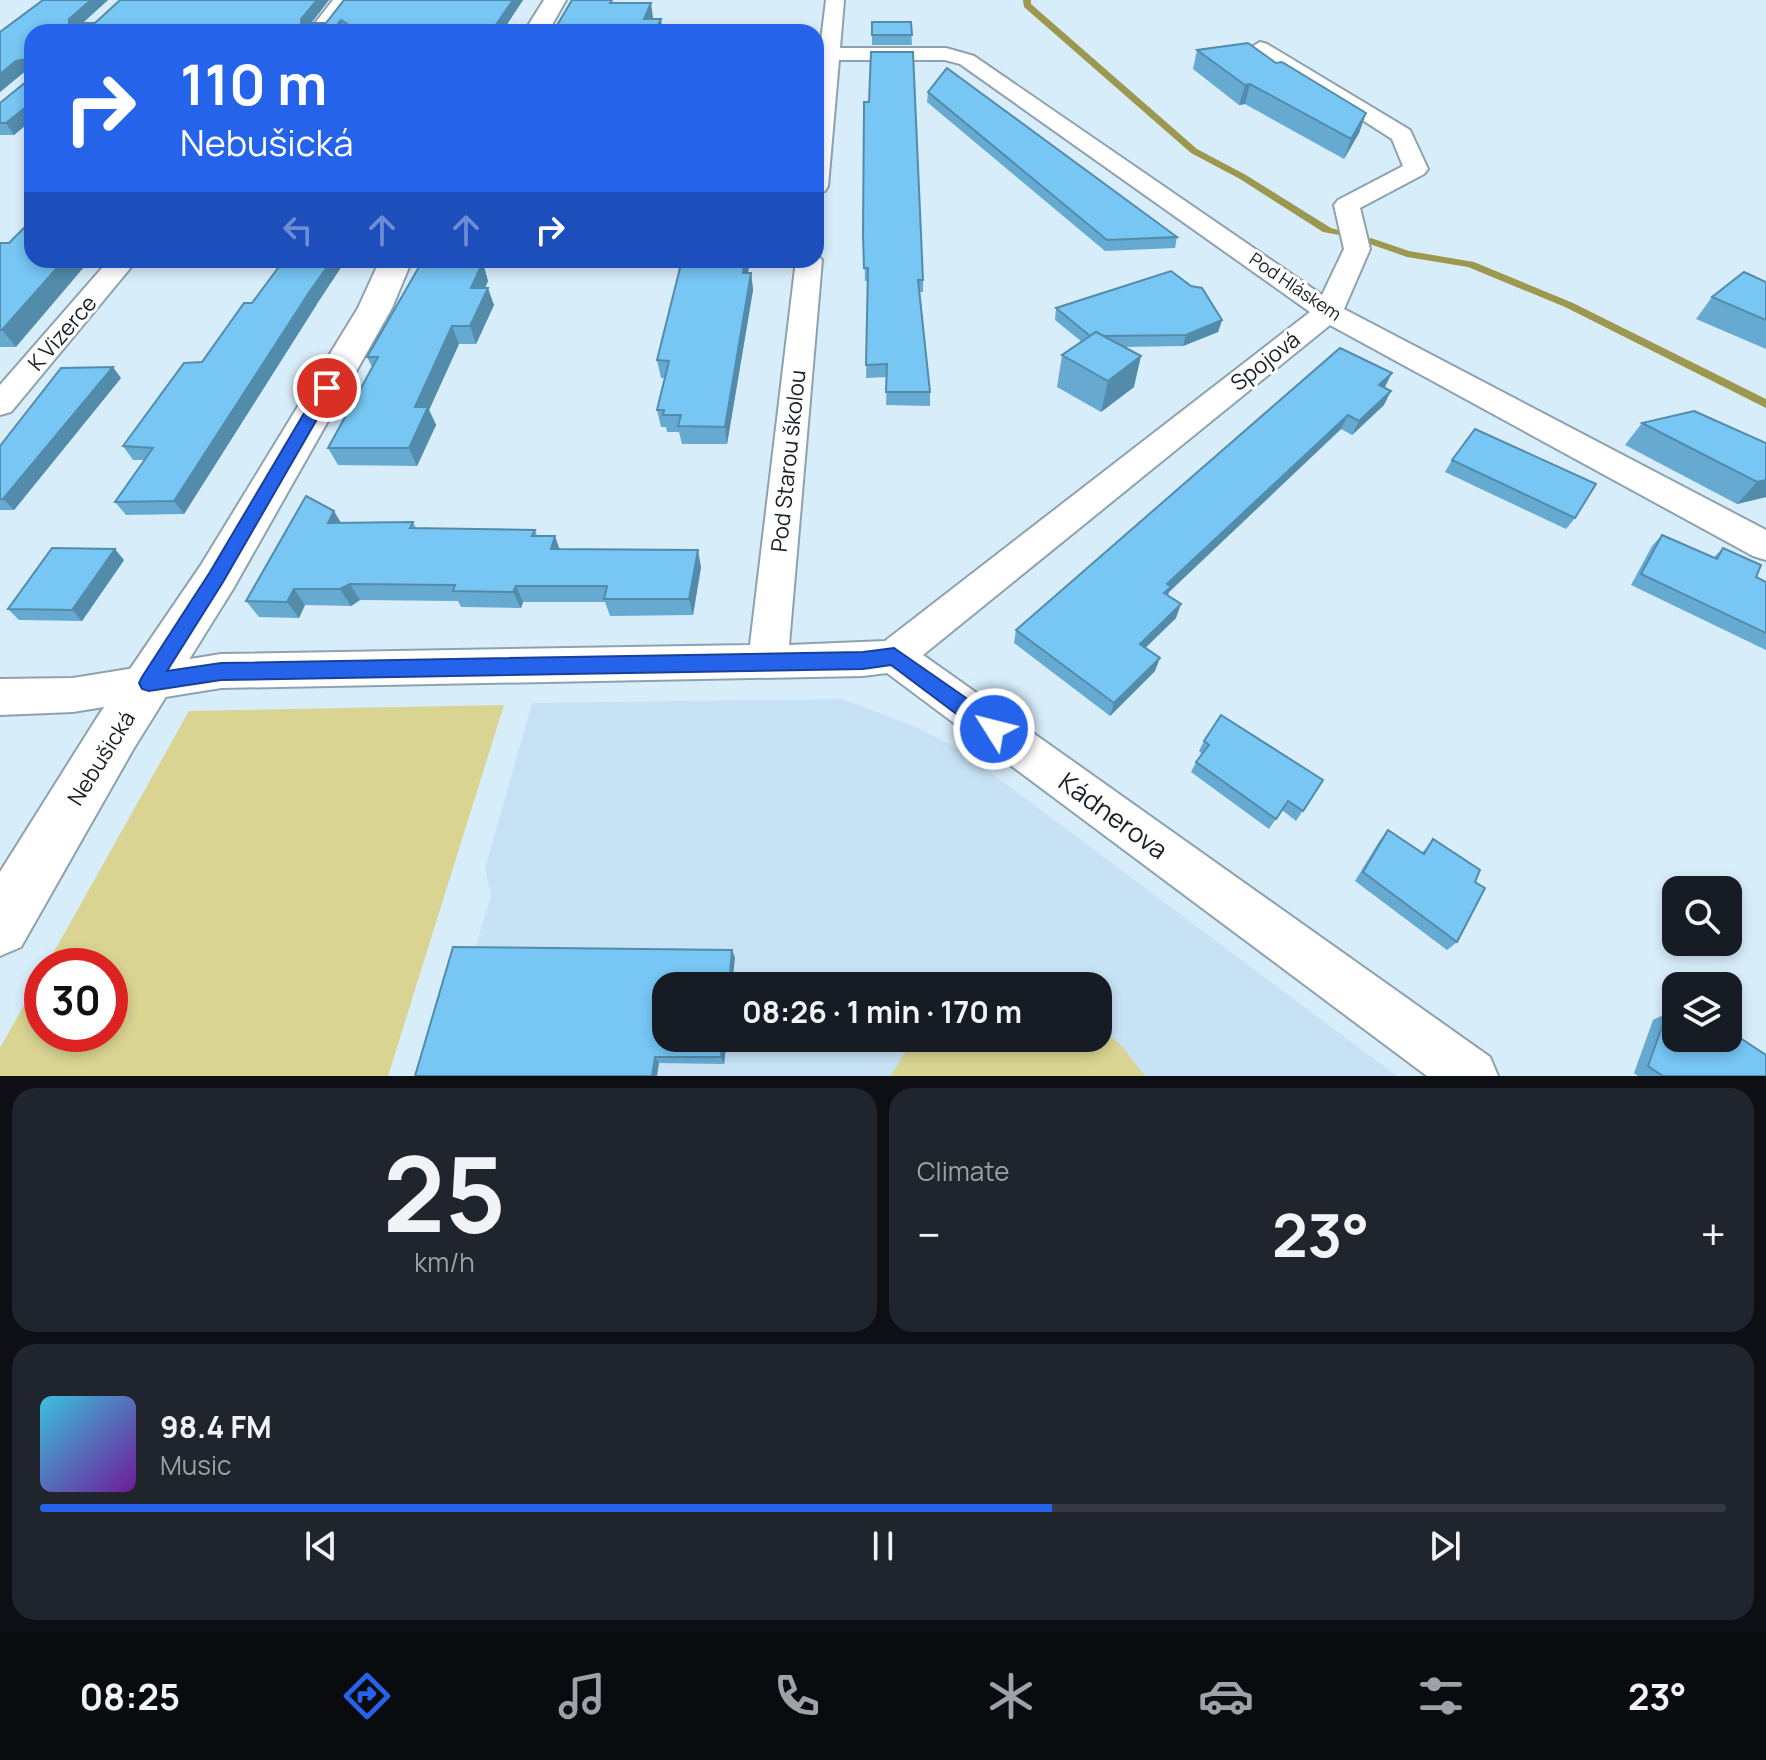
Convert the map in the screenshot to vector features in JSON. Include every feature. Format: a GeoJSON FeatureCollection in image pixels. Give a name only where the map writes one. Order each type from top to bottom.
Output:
{"type":"FeatureCollection","features":[{"type":"Feature","properties":{"kind":"street"},"geometry":{"type":"LineString","coordinates":[[324,24],[343,0]]}},
{"type":"Feature","properties":{"kind":"street"},"geometry":{"type":"LineString","coordinates":[[541,24],[555,0]]}},
{"type":"Feature","properties":{"kind":"street"},"geometry":{"type":"LineString","coordinates":[[824,105],[835,0]]}},
{"type":"Feature","properties":{"kind":"street","name":"Spojová"},"geometry":{"type":"LineString","coordinates":[[894,656],[1328,312],[1357,249],[1347,205],[1416,169],[1402,135],[1260,48]]}},
{"type":"Feature","properties":{"kind":"street","name":"Pod Hláskem"},"geometry":{"type":"LineString","coordinates":[[829,54],[946,54],[967,60],[1328,312],[1766,546]]}},
{"type":"Feature","properties":{"kind":"street","name":"K Vizerce"},"geometry":{"type":"LineString","coordinates":[[0,405],[117,268]]}},
{"type":"Feature","properties":{"kind":"street","name":"Nebušická"},"geometry":{"type":"LineString","coordinates":[[0,926],[217,577],[375,308],[392,268]]}},
{"type":"Feature","properties":{"kind":"street","name":"Pod Starou školou"},"geometry":{"type":"LineString","coordinates":[[768,661],[808,268]]}},
{"type":"Feature","properties":{"kind":"street"},"geometry":{"type":"LineString","coordinates":[[0,697],[73,695],[221,671],[528,668],[863,660],[894,656]]}},
{"type":"Feature","properties":{"kind":"street","name":"Kádnerova"},"geometry":{"type":"LineString","coordinates":[[894,656],[1471,1076]]}},
{"type":"Feature","properties":{"kind":"shaded area"},"geometry":{"type":"Polygon","coordinates":[[[842,699],[916,727],[959,749],[1397,1076],[426,1076],[473,955],[491,895],[485,869],[532,703],[842,699]]]}},
{"type":"Feature","properties":{"kind":"shaded area"},"geometry":{"type":"Polygon","coordinates":[[[504,705],[388,1076],[0,1076],[0,1048],[24,1005],[24,1052],[128,1052],[128,948],[56,948],[189,711],[504,705]]]}},
{"type":"Feature","properties":{"kind":"shaded area"},"geometry":{"type":"Polygon","coordinates":[[[1112,1038],[1145,1076],[891,1076],[905,1052],[1112,1052],[1112,1038]]]}},
{"type":"Feature","properties":{"kind":"building"},"geometry":{"type":"Polygon","coordinates":[[[43,0],[91,0],[69,19],[69,23],[95,23],[120,0],[317,0],[301,23],[326,23],[344,0],[513,0],[496,24],[347,24],[341,20],[338,24],[24,24],[24,60],[16,61],[0,74],[0,32],[43,0]]]}},
{"type":"Feature","properties":{"kind":"building"},"geometry":{"type":"Polygon","coordinates":[[[572,0],[651,3],[644,19],[661,19],[659,24],[558,24],[572,0]]]}},
{"type":"Feature","properties":{"kind":"building"},"geometry":{"type":"Polygon","coordinates":[[[872,22],[911,22],[912,35],[872,35],[872,22]]]}},
{"type":"Feature","properties":{"kind":"building"},"geometry":{"type":"Polygon","coordinates":[[[1248,43],[1276,63],[1282,62],[1366,113],[1351,139],[1250,84],[1245,85],[1197,50],[1248,43]]]}},
{"type":"Feature","properties":{"kind":"building"},"geometry":{"type":"Polygon","coordinates":[[[871,52],[913,52],[923,280],[918,280],[930,392],[886,392],[887,364],[866,365],[868,268],[864,268],[863,234],[864,102],[869,102],[871,52]]]}},
{"type":"Feature","properties":{"kind":"building"},"geometry":{"type":"Polygon","coordinates":[[[947,68],[1177,237],[1107,240],[928,92],[947,68]]]}},
{"type":"Feature","properties":{"kind":"building"},"geometry":{"type":"Polygon","coordinates":[[[24,83],[24,108],[6,123],[0,123],[0,103],[24,83]]]}},
{"type":"Feature","properties":{"kind":"building"},"geometry":{"type":"Polygon","coordinates":[[[24,228],[24,268],[57,268],[0,330],[0,243],[9,243],[24,228]]]}},
{"type":"Feature","properties":{"kind":"building"},"geometry":{"type":"Polygon","coordinates":[[[278,268],[326,268],[174,501],[115,502],[153,448],[123,446],[184,363],[202,362],[244,303],[252,303],[278,268]]]}},
{"type":"Feature","properties":{"kind":"building"},"geometry":{"type":"Polygon","coordinates":[[[418,268],[480,268],[471,288],[488,288],[470,326],[452,326],[415,407],[428,407],[409,448],[328,448],[378,357],[367,357],[418,268]]]}},
{"type":"Feature","properties":{"kind":"building"},"geometry":{"type":"Polygon","coordinates":[[[680,268],[744,268],[743,273],[751,273],[725,427],[678,426],[681,415],[663,415],[664,410],[657,410],[669,361],[657,360],[680,268]]]}},
{"type":"Feature","properties":{"kind":"building"},"geometry":{"type":"Polygon","coordinates":[[[1171,271],[1191,286],[1202,288],[1222,320],[1186,335],[1103,336],[1096,332],[1090,336],[1056,308],[1171,271]]]}},
{"type":"Feature","properties":{"kind":"building"},"geometry":{"type":"Polygon","coordinates":[[[1744,272],[1766,282],[1766,320],[1712,297],[1744,272]]]}},
{"type":"Feature","properties":{"kind":"building"},"geometry":{"type":"Polygon","coordinates":[[[1096,332],[1141,356],[1108,381],[1062,355],[1096,332]]]}},
{"type":"Feature","properties":{"kind":"building"},"geometry":{"type":"Polygon","coordinates":[[[1340,348],[1392,373],[1379,385],[1391,391],[1359,421],[1348,415],[1167,584],[1171,587],[1164,593],[1181,604],[1140,644],[1160,658],[1114,703],[1016,630],[1340,348]]]}},
{"type":"Feature","properties":{"kind":"building"},"geometry":{"type":"Polygon","coordinates":[[[113,367],[0,499],[0,446],[61,368],[113,367]]]}},
{"type":"Feature","properties":{"kind":"building"},"geometry":{"type":"Polygon","coordinates":[[[1694,411],[1766,443],[1766,480],[1757,482],[1642,423],[1694,411]]]}},
{"type":"Feature","properties":{"kind":"building"},"geometry":{"type":"Polygon","coordinates":[[[1475,429],[1596,484],[1575,518],[1452,460],[1475,429]]]}},
{"type":"Feature","properties":{"kind":"building"},"geometry":{"type":"Polygon","coordinates":[[[306,496],[334,511],[328,523],[413,522],[410,528],[535,530],[532,536],[555,536],[551,549],[698,550],[689,599],[604,599],[607,586],[516,586],[513,592],[453,591],[455,585],[350,584],[340,589],[294,589],[287,602],[246,601],[306,496]]]}},
{"type":"Feature","properties":{"kind":"building"},"geometry":{"type":"Polygon","coordinates":[[[1662,535],[1717,559],[1723,548],[1761,565],[1756,577],[1766,582],[1766,633],[1641,574],[1662,535]]]}},
{"type":"Feature","properties":{"kind":"building"},"geometry":{"type":"Polygon","coordinates":[[[52,548],[115,549],[72,610],[8,609],[52,548]]]}},
{"type":"Feature","properties":{"kind":"building"},"geometry":{"type":"Polygon","coordinates":[[[1221,715],[1323,780],[1303,811],[1288,801],[1276,819],[1196,762],[1209,745],[1204,741],[1221,715]]]}},
{"type":"Feature","properties":{"kind":"building"},"geometry":{"type":"Polygon","coordinates":[[[1388,830],[1424,854],[1433,839],[1480,870],[1475,882],[1485,888],[1457,942],[1363,872],[1388,830]]]}},
{"type":"Feature","properties":{"kind":"building"},"geometry":{"type":"Polygon","coordinates":[[[453,947],[732,950],[730,972],[652,972],[652,1052],[722,1052],[721,1057],[655,1057],[652,1076],[415,1076],[453,947]]]}},
{"type":"Feature","properties":{"kind":"building"},"geometry":{"type":"Polygon","coordinates":[[[1662,1027],[1662,1052],[1742,1052],[1742,1039],[1766,1055],[1766,1076],[1663,1076],[1648,1066],[1662,1027]]]}},
{"type":"Feature","properties":{"kind":"waterway"},"geometry":{"type":"LineString","coordinates":[[1027,0],[1027,5],[1194,151],[1243,177],[1327,230],[1341,234]]}},
{"type":"Feature","properties":{"kind":"waterway"},"geometry":{"type":"LineString","coordinates":[[1371,241],[1407,254],[1470,264],[1569,305],[1766,404]]}},
{"type":"Feature","properties":{"kind":"route"},"geometry":{"type":"LineString","coordinates":[[327,388],[217,577],[149,683],[221,671],[528,668],[863,660],[894,656],[994,729]]}}]}
